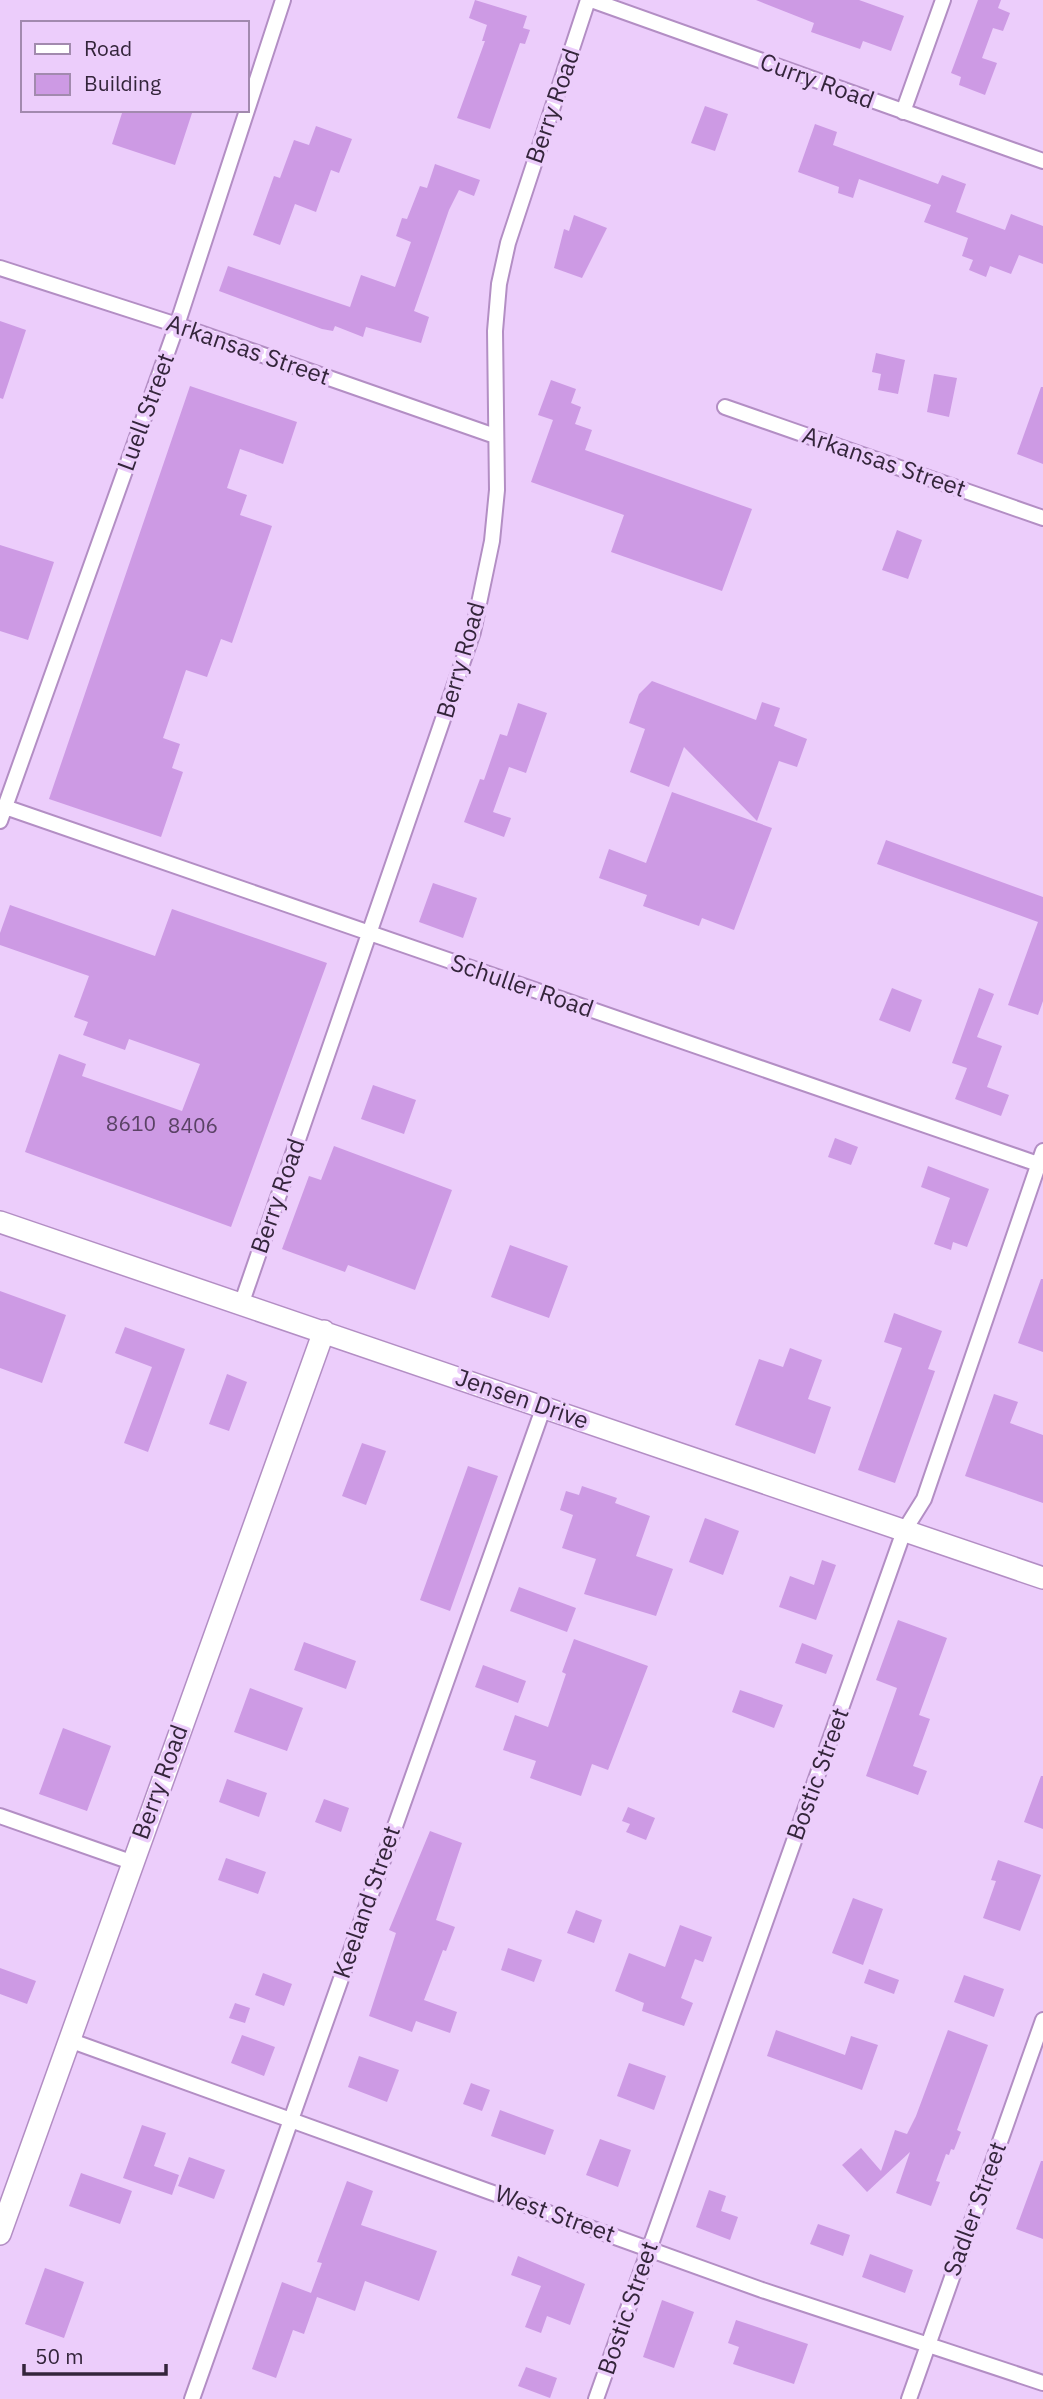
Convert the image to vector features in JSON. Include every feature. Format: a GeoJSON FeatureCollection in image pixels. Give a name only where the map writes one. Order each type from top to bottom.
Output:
{"type":"FeatureCollection","features":[{"type":"Feature","properties":{"kind":"main road","name":"Jensen Drive"},"geometry":{"type":"LineString","coordinates":[[0,1222],[242,1302],[1043,1578]]}},
{"type":"Feature","properties":{"kind":"main road","name":"Berry Road"},"geometry":{"type":"LineString","coordinates":[[0,2234],[131,1862],[324,1331]]}},
{"type":"Feature","properties":{"kind":"street","name":"Luell Street"},"geometry":{"type":"LineString","coordinates":[[248,107],[283,0]]}},
{"type":"Feature","properties":{"kind":"street","name":"Curry Road"},"geometry":{"type":"LineString","coordinates":[[589,0],[1043,161]]}},
{"type":"Feature","properties":{"kind":"street","name":"Berry Road"},"geometry":{"type":"LineString","coordinates":[[242,1302],[473,632],[492,541],[496,489],[495,331],[499,284],[508,243],[589,0]]}},
{"type":"Feature","properties":{"kind":"street"},"geometry":{"type":"LineString","coordinates":[[903,111],[943,0]]}},
{"type":"Feature","properties":{"kind":"street","name":"Luell Street"},"geometry":{"type":"LineString","coordinates":[[3,814],[177,325],[246,112]]}},
{"type":"Feature","properties":{"kind":"street","name":"Arkansas Street"},"geometry":{"type":"LineString","coordinates":[[0,268],[177,325],[495,436]]}},
{"type":"Feature","properties":{"kind":"street","name":"Arkansas Street"},"geometry":{"type":"LineString","coordinates":[[725,407],[1043,518]]}},
{"type":"Feature","properties":{"kind":"street","name":"Schuller Road"},"geometry":{"type":"LineString","coordinates":[[3,814],[368,932],[1041,1157]]}},
{"type":"Feature","properties":{"kind":"street","name":"Bostic Street"},"geometry":{"type":"LineString","coordinates":[[596,2399],[904,1531],[923,1499],[1041,1157]]}},
{"type":"Feature","properties":{"kind":"street","name":"Keeland Street"},"geometry":{"type":"LineString","coordinates":[[191,2399],[544,1406]]}},
{"type":"Feature","properties":{"kind":"street"},"geometry":{"type":"LineString","coordinates":[[0,1816],[131,1862]]}},
{"type":"Feature","properties":{"kind":"street","name":"Sadler Street"},"geometry":{"type":"LineString","coordinates":[[909,2399],[1043,2020]]}},
{"type":"Feature","properties":{"kind":"street","name":"West Street"},"geometry":{"type":"LineString","coordinates":[[69,2040],[762,2290],[1043,2383]]}},
{"type":"Feature","properties":{"kind":"building"},"geometry":{"type":"Polygon","coordinates":[[[475,0],[527,16],[523,28],[530,30],[525,44],[520,43],[490,129],[457,118],[485,41],[482,41],[487,25],[469,18],[475,0]]]}},
{"type":"Feature","properties":{"kind":"building"},"geometry":{"type":"Polygon","coordinates":[[[756,0],[859,0],[904,16],[891,51],[863,41],[860,49],[811,32],[814,23],[756,0]]]}},
{"type":"Feature","properties":{"kind":"building"},"geometry":{"type":"Polygon","coordinates":[[[978,0],[1001,0],[998,8],[1010,13],[1003,31],[993,28],[982,58],[997,63],[985,95],[959,85],[961,77],[951,73],[978,0]]]}},
{"type":"Feature","properties":{"kind":"building"},"geometry":{"type":"Polygon","coordinates":[[[705,106],[728,114],[715,151],[691,143],[705,106]]]}},
{"type":"Feature","properties":{"kind":"building"},"geometry":{"type":"Polygon","coordinates":[[[122,112],[192,112],[175,165],[112,144],[122,112]]]}},
{"type":"Feature","properties":{"kind":"building"},"geometry":{"type":"Polygon","coordinates":[[[815,124],[837,132],[833,145],[938,184],[942,175],[966,184],[956,212],[1005,230],[1011,214],[1043,226],[1043,264],[1019,255],[1011,274],[990,266],[986,277],[969,270],[973,260],[962,256],[968,238],[924,222],[931,205],[859,179],[853,198],[838,193],[839,187],[798,172],[815,124]]]}},
{"type":"Feature","properties":{"kind":"building"},"geometry":{"type":"Polygon","coordinates":[[[316,126],[352,139],[339,173],[331,170],[316,212],[295,204],[280,245],[253,235],[274,176],[280,178],[294,140],[309,145],[316,126]]]}},
{"type":"Feature","properties":{"kind":"building"},"geometry":{"type":"Polygon","coordinates":[[[435,164],[480,180],[474,196],[459,190],[449,210],[414,311],[429,317],[421,343],[366,327],[363,337],[335,326],[333,331],[322,329],[219,291],[228,266],[350,307],[361,275],[395,287],[411,242],[396,236],[402,218],[407,219],[420,186],[427,188],[435,164]]]}},
{"type":"Feature","properties":{"kind":"building"},"geometry":{"type":"Polygon","coordinates":[[[574,215],[607,228],[582,278],[554,268],[564,229],[569,231],[574,215]]]}},
{"type":"Feature","properties":{"kind":"building"},"geometry":{"type":"Polygon","coordinates":[[[0,321],[26,330],[3,399],[0,398],[0,321]]]}},
{"type":"Feature","properties":{"kind":"building"},"geometry":{"type":"Polygon","coordinates":[[[876,353],[905,360],[898,394],[878,390],[881,374],[872,372],[876,353]]]}},
{"type":"Feature","properties":{"kind":"building"},"geometry":{"type":"Polygon","coordinates":[[[934,374],[957,378],[949,417],[927,412],[934,374]]]}},
{"type":"Feature","properties":{"kind":"building"},"geometry":{"type":"Polygon","coordinates":[[[551,380],[576,389],[571,403],[581,407],[575,424],[592,430],[585,450],[752,509],[722,591],[611,552],[624,515],[531,482],[553,420],[538,415],[551,380]]]}},
{"type":"Feature","properties":{"kind":"building"},"geometry":{"type":"Polygon","coordinates":[[[190,386],[297,422],[283,464],[240,449],[227,488],[247,495],[240,515],[272,526],[232,643],[221,639],[207,677],[186,670],[163,738],[180,744],[172,768],[183,772],[161,837],[49,799],[190,386]]]}},
{"type":"Feature","properties":{"kind":"building"},"geometry":{"type":"Polygon","coordinates":[[[1043,387],[1043,464],[1017,454],[1043,387]]]}},
{"type":"Feature","properties":{"kind":"building"},"geometry":{"type":"Polygon","coordinates":[[[897,530],[922,540],[908,579],[882,570],[897,530]]]}},
{"type":"Feature","properties":{"kind":"building"},"geometry":{"type":"Polygon","coordinates":[[[0,545],[54,562],[28,640],[0,631],[0,545]]]}},
{"type":"Feature","properties":{"kind":"building"},"geometry":{"type":"Polygon","coordinates":[[[652,681],[756,720],[762,702],[780,708],[774,726],[807,739],[797,767],[779,761],[757,821],[684,747],[669,787],[630,772],[645,729],[629,723],[639,694],[652,681]]]}},
{"type":"Feature","properties":{"kind":"building"},"geometry":{"type":"Polygon","coordinates":[[[518,703],[547,713],[526,773],[509,767],[493,812],[511,818],[504,837],[464,822],[480,779],[484,780],[500,734],[507,736],[518,703]]]}},
{"type":"Feature","properties":{"kind":"building"},"geometry":{"type":"Polygon","coordinates":[[[672,792],[772,828],[734,930],[702,918],[699,926],[643,906],[647,895],[599,878],[609,849],[646,863],[672,792]]]}},
{"type":"Feature","properties":{"kind":"building"},"geometry":{"type":"Polygon","coordinates":[[[886,840],[1043,897],[1043,1001],[1038,1015],[1008,1005],[1038,922],[877,864],[886,840]]]}},
{"type":"Feature","properties":{"kind":"building"},"geometry":{"type":"Polygon","coordinates":[[[433,883],[477,898],[463,938],[419,922],[433,883]]]}},
{"type":"Feature","properties":{"kind":"building"},"geometry":{"type":"Polygon","coordinates":[[[10,905],[155,956],[172,909],[327,963],[231,1227],[25,1152],[59,1054],[86,1064],[82,1076],[182,1111],[200,1064],[129,1039],[125,1050],[83,1035],[88,1022],[74,1017],[89,976],[0,945],[0,933],[10,905]]]}},
{"type":"Feature","properties":{"kind":"building"},"geometry":{"type":"Polygon","coordinates":[[[892,988],[922,1000],[910,1032],[879,1020],[892,988]]]}},
{"type":"Feature","properties":{"kind":"building"},"geometry":{"type":"Polygon","coordinates":[[[979,988],[994,994],[977,1037],[1002,1046],[987,1087],[1009,1095],[1001,1116],[955,1099],[967,1068],[952,1063],[979,988]]]}},
{"type":"Feature","properties":{"kind":"building"},"geometry":{"type":"Polygon","coordinates":[[[373,1085],[416,1100],[404,1134],[361,1119],[373,1085]]]}},
{"type":"Feature","properties":{"kind":"building"},"geometry":{"type":"Polygon","coordinates":[[[835,1138],[858,1147],[851,1165],[828,1157],[835,1138]]]}},
{"type":"Feature","properties":{"kind":"building"},"geometry":{"type":"Polygon","coordinates":[[[334,1146],[452,1190],[415,1290],[348,1265],[345,1272],[282,1249],[309,1176],[321,1180],[334,1146]]]}},
{"type":"Feature","properties":{"kind":"building"},"geometry":{"type":"Polygon","coordinates":[[[928,1166],[989,1189],[967,1247],[953,1242],[951,1250],[934,1244],[950,1198],[921,1187],[928,1166]]]}},
{"type":"Feature","properties":{"kind":"building"},"geometry":{"type":"Polygon","coordinates":[[[510,1245],[568,1266],[549,1318],[491,1297],[510,1245]]]}},
{"type":"Feature","properties":{"kind":"building"},"geometry":{"type":"Polygon","coordinates":[[[1043,1279],[1043,1352],[1018,1343],[1043,1279]]]}},
{"type":"Feature","properties":{"kind":"building"},"geometry":{"type":"Polygon","coordinates":[[[0,1291],[66,1315],[42,1383],[0,1368],[0,1291]]]}},
{"type":"Feature","properties":{"kind":"building"},"geometry":{"type":"Polygon","coordinates":[[[894,1313],[942,1331],[928,1369],[935,1371],[895,1483],[858,1470],[902,1348],[884,1342],[894,1313]]]}},
{"type":"Feature","properties":{"kind":"building"},"geometry":{"type":"Polygon","coordinates":[[[125,1327],[185,1349],[148,1452],[124,1443],[152,1367],[115,1353],[125,1327]]]}},
{"type":"Feature","properties":{"kind":"building"},"geometry":{"type":"Polygon","coordinates":[[[790,1348],[822,1360],[808,1399],[831,1407],[815,1454],[735,1425],[759,1359],[783,1367],[790,1348]]]}},
{"type":"Feature","properties":{"kind":"building"},"geometry":{"type":"Polygon","coordinates":[[[227,1374],[247,1382],[229,1431],[209,1424],[227,1374]]]}},
{"type":"Feature","properties":{"kind":"building"},"geometry":{"type":"Polygon","coordinates":[[[994,1394],[1018,1402],[1010,1423],[1043,1435],[1043,1503],[965,1476],[994,1394]]]}},
{"type":"Feature","properties":{"kind":"building"},"geometry":{"type":"Polygon","coordinates":[[[362,1443],[386,1451],[366,1505],[342,1496],[362,1443]]]}},
{"type":"Feature","properties":{"kind":"building"},"geometry":{"type":"Polygon","coordinates":[[[468,1466],[498,1476],[450,1611],[420,1600],[468,1466]]]}},
{"type":"Feature","properties":{"kind":"building"},"geometry":{"type":"Polygon","coordinates":[[[582,1486],[617,1498],[615,1503],[650,1516],[636,1556],[673,1569],[656,1616],[584,1594],[596,1559],[562,1548],[573,1515],[560,1510],[566,1491],[579,1495],[582,1486]]]}},
{"type":"Feature","properties":{"kind":"building"},"geometry":{"type":"Polygon","coordinates":[[[705,1518],[739,1531],[723,1575],[689,1562],[705,1518]]]}},
{"type":"Feature","properties":{"kind":"building"},"geometry":{"type":"Polygon","coordinates":[[[822,1560],[836,1565],[816,1620],[779,1607],[790,1576],[814,1585],[822,1560]]]}},
{"type":"Feature","properties":{"kind":"building"},"geometry":{"type":"Polygon","coordinates":[[[519,1587],[576,1608],[567,1632],[510,1611],[519,1587]]]}},
{"type":"Feature","properties":{"kind":"building"},"geometry":{"type":"Polygon","coordinates":[[[898,1620],[947,1638],[919,1715],[930,1719],[913,1766],[927,1771],[918,1795],[866,1776],[897,1688],[876,1680],[898,1620]]]}},
{"type":"Feature","properties":{"kind":"building"},"geometry":{"type":"Polygon","coordinates":[[[574,1639],[648,1666],[608,1770],[592,1764],[581,1796],[530,1778],[536,1761],[503,1750],[515,1715],[548,1727],[566,1674],[562,1672],[574,1639]]]}},
{"type":"Feature","properties":{"kind":"building"},"geometry":{"type":"Polygon","coordinates":[[[304,1642],[356,1661],[346,1689],[294,1670],[304,1642]]]}},
{"type":"Feature","properties":{"kind":"building"},"geometry":{"type":"Polygon","coordinates":[[[802,1643],[833,1655],[826,1674],[795,1663],[802,1643]]]}},
{"type":"Feature","properties":{"kind":"building"},"geometry":{"type":"Polygon","coordinates":[[[483,1665],[526,1681],[518,1703],[475,1687],[483,1665]]]}},
{"type":"Feature","properties":{"kind":"building"},"geometry":{"type":"Polygon","coordinates":[[[250,1688],[303,1708],[287,1751],[234,1732],[250,1688]]]}},
{"type":"Feature","properties":{"kind":"building"},"geometry":{"type":"Polygon","coordinates":[[[740,1690],[783,1705],[774,1728],[732,1712],[740,1690]]]}},
{"type":"Feature","properties":{"kind":"building"},"geometry":{"type":"Polygon","coordinates":[[[63,1728],[111,1746],[87,1811],[39,1794],[63,1728]]]}},
{"type":"Feature","properties":{"kind":"building"},"geometry":{"type":"Polygon","coordinates":[[[1043,1776],[1043,1829],[1024,1822],[1043,1776]]]}},
{"type":"Feature","properties":{"kind":"building"},"geometry":{"type":"Polygon","coordinates":[[[227,1779],[267,1793],[259,1817],[219,1802],[227,1779]]]}},
{"type":"Feature","properties":{"kind":"building"},"geometry":{"type":"Polygon","coordinates":[[[324,1799],[349,1808],[341,1832],[315,1822],[324,1799]]]}},
{"type":"Feature","properties":{"kind":"building"},"geometry":{"type":"Polygon","coordinates":[[[628,1807],[655,1818],[646,1840],[626,1832],[630,1824],[622,1821],[628,1807]]]}},
{"type":"Feature","properties":{"kind":"building"},"geometry":{"type":"Polygon","coordinates":[[[430,1831],[462,1843],[436,1920],[455,1927],[424,2000],[457,2012],[450,2033],[416,2021],[412,2032],[369,2016],[396,1933],[389,1930],[430,1831]]]}},
{"type":"Feature","properties":{"kind":"building"},"geometry":{"type":"Polygon","coordinates":[[[226,1858],[266,1872],[258,1894],[218,1880],[226,1858]]]}},
{"type":"Feature","properties":{"kind":"building"},"geometry":{"type":"Polygon","coordinates":[[[998,1860],[1041,1875],[1020,1931],[983,1918],[996,1881],[991,1880],[998,1860]]]}},
{"type":"Feature","properties":{"kind":"building"},"geometry":{"type":"Polygon","coordinates":[[[853,1898],[883,1909],[863,1965],[832,1953],[853,1898]]]}},
{"type":"Feature","properties":{"kind":"building"},"geometry":{"type":"Polygon","coordinates":[[[576,1910],[602,1920],[594,1943],[567,1933],[576,1910]]]}},
{"type":"Feature","properties":{"kind":"building"},"geometry":{"type":"Polygon","coordinates":[[[680,1925],[712,1937],[703,1962],[695,1959],[681,1998],[693,2003],[684,2026],[642,2011],[644,2003],[615,1991],[629,1953],[665,1967],[680,1925]]]}},
{"type":"Feature","properties":{"kind":"building"},"geometry":{"type":"Polygon","coordinates":[[[508,1948],[542,1960],[534,1982],[501,1970],[508,1948]]]}},
{"type":"Feature","properties":{"kind":"building"},"geometry":{"type":"Polygon","coordinates":[[[0,1968],[36,1981],[27,2004],[0,1994],[0,1968]]]}},
{"type":"Feature","properties":{"kind":"building"},"geometry":{"type":"Polygon","coordinates":[[[869,1969],[899,1980],[894,1994],[864,1983],[869,1969]]]}},
{"type":"Feature","properties":{"kind":"building"},"geometry":{"type":"Polygon","coordinates":[[[263,1973],[292,1984],[284,2006],[255,1995],[263,1973]]]}},
{"type":"Feature","properties":{"kind":"building"},"geometry":{"type":"Polygon","coordinates":[[[964,1975],[1004,1989],[994,2017],[954,2002],[964,1975]]]}},
{"type":"Feature","properties":{"kind":"building"},"geometry":{"type":"Polygon","coordinates":[[[235,2003],[250,2008],[245,2023],[229,2018],[235,2003]]]}},
{"type":"Feature","properties":{"kind":"building"},"geometry":{"type":"Polygon","coordinates":[[[776,2030],[845,2055],[851,2036],[878,2045],[862,2090],[767,2056],[776,2030]]]}},
{"type":"Feature","properties":{"kind":"building"},"geometry":{"type":"Polygon","coordinates":[[[948,2030],[988,2045],[957,2130],[961,2132],[954,2150],[951,2149],[949,2155],[946,2154],[936,2181],[940,2182],[931,2206],[896,2193],[910,2152],[867,2192],[842,2165],[861,2148],[881,2171],[895,2130],[907,2134],[916,2116],[948,2030]]]}},
{"type":"Feature","properties":{"kind":"building"},"geometry":{"type":"Polygon","coordinates":[[[242,2035],[275,2047],[264,2076],[231,2063],[242,2035]]]}},
{"type":"Feature","properties":{"kind":"building"},"geometry":{"type":"Polygon","coordinates":[[[359,2056],[399,2070],[387,2102],[348,2087],[359,2056]]]}},
{"type":"Feature","properties":{"kind":"building"},"geometry":{"type":"Polygon","coordinates":[[[629,2063],[666,2076],[654,2110],[617,2096],[629,2063]]]}},
{"type":"Feature","properties":{"kind":"building"},"geometry":{"type":"Polygon","coordinates":[[[471,2083],[490,2090],[482,2111],[463,2104],[471,2083]]]}},
{"type":"Feature","properties":{"kind":"building"},"geometry":{"type":"Polygon","coordinates":[[[500,2110],[554,2130],[545,2155],[491,2136],[500,2110]]]}},
{"type":"Feature","properties":{"kind":"building"},"geometry":{"type":"Polygon","coordinates":[[[142,2125],[166,2133],[154,2166],[179,2175],[172,2195],[123,2178],[142,2125]]]}},
{"type":"Feature","properties":{"kind":"building"},"geometry":{"type":"Polygon","coordinates":[[[600,2139],[631,2150],[618,2187],[586,2175],[600,2139]]]}},
{"type":"Feature","properties":{"kind":"building"},"geometry":{"type":"Polygon","coordinates":[[[189,2157],[225,2170],[214,2199],[178,2186],[189,2157]]]}},
{"type":"Feature","properties":{"kind":"building"},"geometry":{"type":"Polygon","coordinates":[[[1043,2161],[1043,2239],[1016,2229],[1043,2161]]]}},
{"type":"Feature","properties":{"kind":"building"},"geometry":{"type":"Polygon","coordinates":[[[81,2173],[132,2191],[120,2224],[69,2206],[81,2173]]]}},
{"type":"Feature","properties":{"kind":"building"},"geometry":{"type":"Polygon","coordinates":[[[347,2181],[373,2191],[361,2225],[437,2251],[419,2301],[365,2281],[355,2311],[317,2297],[304,2334],[293,2330],[276,2378],[252,2369],[282,2282],[311,2293],[322,2263],[317,2262],[347,2181]]]}},
{"type":"Feature","properties":{"kind":"building"},"geometry":{"type":"Polygon","coordinates":[[[709,2190],[726,2196],[721,2211],[738,2217],[730,2240],[696,2227],[709,2190]]]}},
{"type":"Feature","properties":{"kind":"building"},"geometry":{"type":"Polygon","coordinates":[[[818,2224],[850,2235],[843,2256],[810,2244],[818,2224]]]}},
{"type":"Feature","properties":{"kind":"building"},"geometry":{"type":"Polygon","coordinates":[[[870,2254],[913,2270],[905,2293],[862,2277],[870,2254]]]}},
{"type":"Feature","properties":{"kind":"building"},"geometry":{"type":"Polygon","coordinates":[[[518,2256],[585,2284],[570,2325],[547,2316],[541,2333],[525,2327],[541,2286],[511,2275],[518,2256]]]}},
{"type":"Feature","properties":{"kind":"building"},"geometry":{"type":"Polygon","coordinates":[[[45,2268],[84,2282],[64,2338],[25,2324],[45,2268]]]}},
{"type":"Feature","properties":{"kind":"building"},"geometry":{"type":"Polygon","coordinates":[[[662,2300],[694,2312],[674,2368],[643,2357],[662,2300]]]}},
{"type":"Feature","properties":{"kind":"building"},"geometry":{"type":"Polygon","coordinates":[[[736,2320],[808,2344],[794,2384],[733,2364],[739,2347],[728,2343],[736,2320]]]}},
{"type":"Feature","properties":{"kind":"building"},"geometry":{"type":"Polygon","coordinates":[[[526,2367],[557,2378],[550,2398],[518,2386],[526,2367]]]}}]}
